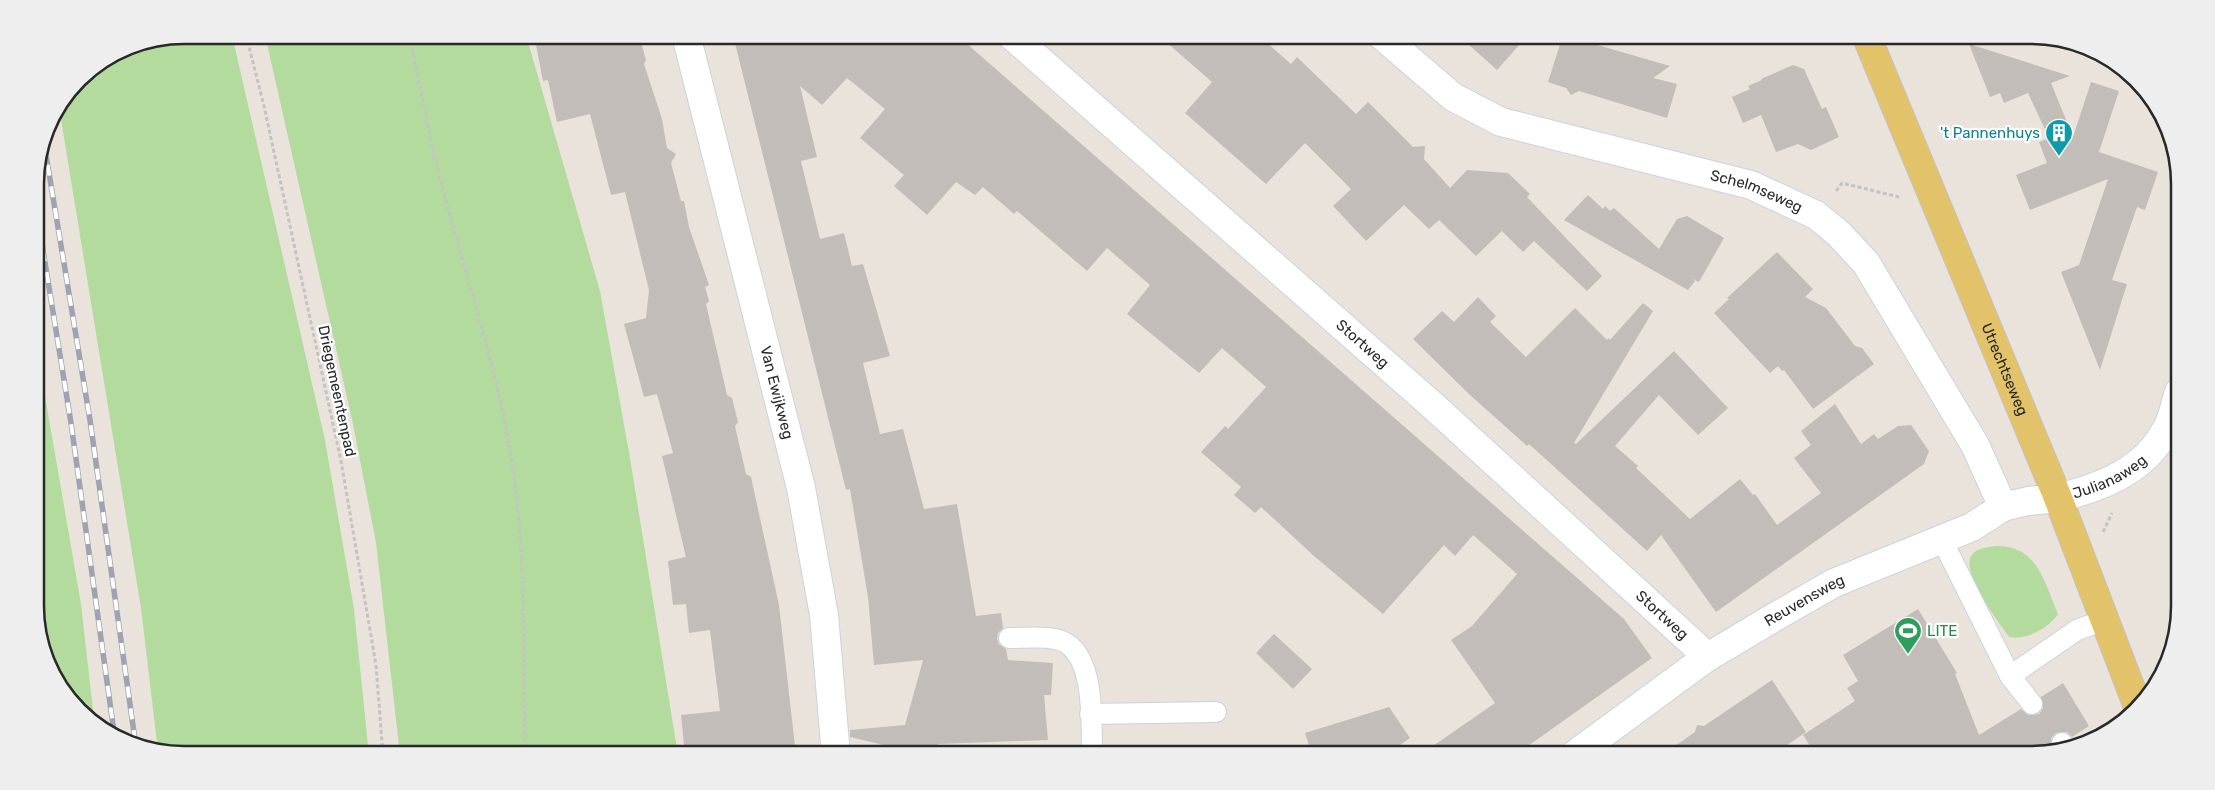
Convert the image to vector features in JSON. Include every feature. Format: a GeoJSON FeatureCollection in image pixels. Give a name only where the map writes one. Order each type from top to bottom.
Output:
{"type":"FeatureCollection","features":[{"type":"Feature","properties":{"kind":"main road","name":"Utrechtseweg"},"geometry":{"type":"LineString","coordinates":[[1870,44],[2058,498],[2135,699]]}},
{"type":"Feature","properties":{"kind":"street","name":"Van Ewijkweg"},"geometry":{"type":"LineString","coordinates":[[688,44],[802,488],[824,615],[835,746]]}},
{"type":"Feature","properties":{"kind":"street","name":"Stortweg"},"geometry":{"type":"LineString","coordinates":[[1021,44],[1431,404],[1690,641],[1706,658]]}},
{"type":"Feature","properties":{"kind":"street","name":"Schelmseweg"},"geometry":{"type":"LineString","coordinates":[[1391,44],[1453,97],[1501,122],[1750,185],[1816,215],[1839,234],[1866,263],[1975,445],[2003,507]]}},
{"type":"Feature","properties":{"kind":"street","name":"Julianaweg"},"geometry":{"type":"LineString","coordinates":[[2058,498],[2109,482],[2127,473],[2159,442],[2171,417]]}},
{"type":"Feature","properties":{"kind":"street","name":"Reuvensweg"},"geometry":{"type":"LineString","coordinates":[[1586,746],[1706,658],[1834,582],[1972,527],[2003,507],[2028,501],[2058,498]]}},
{"type":"Feature","properties":{"kind":"lane"},"geometry":{"type":"LineString","coordinates":[[1942,540],[2010,676],[2032,704]]}},
{"type":"Feature","properties":{"kind":"lane"},"geometry":{"type":"LineString","coordinates":[[2010,676],[2078,630],[2104,620]]}},
{"type":"Feature","properties":{"kind":"lane"},"geometry":{"type":"LineString","coordinates":[[1009,638],[1056,639],[1071,647],[1080,658],[1086,670],[1092,746]]}},
{"type":"Feature","properties":{"kind":"lane"},"geometry":{"type":"LineString","coordinates":[[1090,714],[1216,712]]}},
{"type":"Feature","properties":{"kind":"path","name":"Driegemeentenpad"},"geometry":{"type":"LineString","coordinates":[[248,44],[264,106],[341,461],[376,666],[382,746]]}},
{"type":"Feature","properties":{"kind":"path"},"geometry":{"type":"LineString","coordinates":[[411,44],[442,184],[486,346],[508,439],[518,526],[523,619],[525,746]]}},
{"type":"Feature","properties":{"kind":"path"},"geometry":{"type":"LineString","coordinates":[[1842,183],[1893,195]]}},
{"type":"Feature","properties":{"kind":"green space"},"geometry":{"type":"Polygon","coordinates":[[[234,44],[325,440],[354,609],[368,746],[184,746],[157,743],[141,608],[61,118],[67,106],[85,85],[106,67],[130,54],[166,45],[234,44]]]}},
{"type":"Feature","properties":{"kind":"green space"},"geometry":{"type":"Polygon","coordinates":[[[267,44],[529,44],[600,291],[630,458],[677,746],[399,746],[376,543],[353,424],[267,44]]]}},
{"type":"Feature","properties":{"kind":"green space"},"geometry":{"type":"Polygon","coordinates":[[[44,390],[81,604],[93,712],[67,684],[51,651],[46,633],[44,615],[44,390]]]}},
{"type":"Feature","properties":{"kind":"green space"},"geometry":{"type":"Polygon","coordinates":[[[1997,546],[2022,552],[2031,559],[2043,578],[2058,614],[2049,624],[2029,635],[2015,638],[2009,637],[1989,609],[1971,573],[1969,563],[1972,555],[1983,548],[1997,546]]]}},
{"type":"Feature","properties":{"kind":"building"},"geometry":{"type":"Polygon","coordinates":[[[642,44],[646,60],[644,64],[662,119],[667,148],[676,154],[671,163],[681,201],[684,201],[689,227],[709,285],[705,287],[709,301],[706,304],[727,395],[732,398],[738,422],[735,426],[746,474],[751,477],[779,605],[795,746],[684,746],[681,715],[720,711],[710,630],[689,633],[686,604],[673,605],[668,561],[686,557],[662,456],[673,453],[657,394],[644,397],[624,324],[646,318],[649,290],[625,192],[611,195],[590,114],[557,122],[548,80],[543,81],[536,45],[642,44]]]}},
{"type":"Feature","properties":{"kind":"building"},"geometry":{"type":"Polygon","coordinates":[[[735,44],[967,44],[1624,619],[1652,658],[1528,746],[1433,746],[1495,703],[1451,640],[1472,626],[1517,574],[1473,535],[1455,556],[1444,545],[1383,614],[1314,556],[1261,507],[1255,513],[1234,495],[1241,487],[1201,452],[1225,426],[1228,429],[1266,387],[1222,348],[1199,373],[1127,314],[1150,285],[1107,248],[1087,271],[1017,211],[1014,214],[983,187],[975,195],[956,182],[927,215],[894,186],[904,175],[860,138],[885,109],[847,78],[822,105],[800,86],[817,157],[801,161],[820,239],[844,233],[852,266],[863,264],[890,356],[863,363],[880,434],[903,429],[924,509],[957,504],[976,616],[1001,613],[1003,628],[998,633],[997,639],[999,644],[1006,649],[1008,660],[1053,663],[1051,695],[1044,695],[1048,740],[938,744],[938,746],[888,746],[850,737],[850,730],[905,725],[923,660],[874,665],[868,597],[850,489],[846,490],[735,44]]]}},
{"type":"Feature","properties":{"kind":"building"},"geometry":{"type":"Polygon","coordinates":[[[1168,44],[1268,44],[1291,64],[1297,57],[1356,114],[1368,102],[1413,147],[1425,146],[1424,159],[1450,188],[1467,170],[1508,173],[1530,194],[1527,197],[1602,276],[1587,291],[1534,241],[1523,252],[1502,231],[1476,256],[1439,220],[1429,229],[1404,205],[1366,241],[1333,206],[1351,189],[1305,143],[1266,184],[1185,113],[1212,82],[1168,44]]]}},
{"type":"Feature","properties":{"kind":"building"},"geometry":{"type":"Polygon","coordinates":[[[1468,44],[1520,44],[1497,70],[1468,44]]]}},
{"type":"Feature","properties":{"kind":"building"},"geometry":{"type":"Polygon","coordinates":[[[1560,44],[1594,44],[1670,66],[1653,78],[1677,84],[1667,118],[1579,91],[1571,95],[1566,88],[1548,82],[1560,44]]]}},
{"type":"Feature","properties":{"kind":"building"},"geometry":{"type":"Polygon","coordinates":[[[1969,44],[2070,76],[2051,83],[2073,137],[2091,82],[2119,91],[2099,152],[2158,172],[2145,210],[2137,207],[2112,280],[2127,284],[2100,370],[2061,272],[2079,265],[2108,179],[2030,210],[2016,175],[2047,163],[2039,142],[2049,138],[2028,93],[2004,103],[2000,93],[1990,97],[1969,44]]]}},
{"type":"Feature","properties":{"kind":"building"},"geometry":{"type":"Polygon","coordinates":[[[1793,65],[1804,69],[1822,109],[1826,107],[1839,137],[1811,150],[1798,144],[1776,152],[1761,115],[1743,123],[1732,97],[1750,89],[1748,86],[1761,79],[1793,65]]]}},
{"type":"Feature","properties":{"kind":"building"},"geometry":{"type":"Polygon","coordinates":[[[1588,195],[1603,209],[1605,206],[1610,211],[1614,208],[1659,249],[1677,219],[1687,216],[1724,238],[1699,282],[1691,278],[1695,281],[1688,290],[1564,220],[1588,195]]]}},
{"type":"Feature","properties":{"kind":"building"},"geometry":{"type":"Polygon","coordinates":[[[1777,252],[1813,289],[1805,297],[1826,308],[1855,346],[1862,348],[1874,364],[1813,409],[1784,370],[1782,371],[1778,366],[1770,373],[1714,313],[1729,299],[1727,298],[1777,252]]]}},
{"type":"Feature","properties":{"kind":"building"},"geometry":{"type":"Polygon","coordinates":[[[1478,297],[1496,316],[1490,322],[1526,357],[1575,308],[1607,340],[1609,338],[1610,340],[1643,303],[1653,311],[1574,443],[1576,444],[1674,351],[1728,408],[1698,435],[1659,395],[1615,446],[1638,466],[1636,468],[1690,519],[1740,479],[1753,495],[1755,494],[1777,525],[1821,493],[1794,458],[1811,445],[1801,431],[1835,404],[1861,444],[1874,434],[1878,439],[1898,426],[1911,425],[1929,451],[1924,464],[1716,612],[1661,535],[1647,551],[1529,444],[1527,446],[1470,395],[1413,339],[1442,311],[1454,322],[1478,297]]]}},
{"type":"Feature","properties":{"kind":"building"},"geometry":{"type":"Polygon","coordinates":[[[1918,609],[1957,673],[1955,674],[1979,735],[2021,709],[2028,715],[2039,714],[2043,708],[2041,697],[2063,683],[2089,726],[2072,737],[2067,732],[2056,733],[2051,738],[2052,745],[2040,746],[1810,746],[1803,735],[1855,701],[1847,688],[1858,681],[1843,655],[1918,609]]]}},
{"type":"Feature","properties":{"kind":"building"},"geometry":{"type":"Polygon","coordinates":[[[1274,634],[1312,669],[1293,689],[1256,653],[1274,634]]]}},
{"type":"Feature","properties":{"kind":"building"},"geometry":{"type":"Polygon","coordinates":[[[1772,680],[1806,732],[1786,746],[1675,746],[1695,732],[1697,725],[1704,726],[1772,680]]]}},
{"type":"Feature","properties":{"kind":"building"},"geometry":{"type":"Polygon","coordinates":[[[1389,707],[1410,738],[1399,746],[1309,746],[1305,733],[1389,707]]]}},
{"type":"Feature","properties":{"kind":"railway"},"geometry":{"type":"LineString","coordinates":[[46,156],[90,420],[135,737]]}},
{"type":"Feature","properties":{"kind":"railway"},"geometry":{"type":"LineString","coordinates":[[44,256],[71,423],[113,727]]}},
{"type":"Feature","properties":{"kind":"place","name":"'t Pannenhuys"},"geometry":{"type":"Point","coordinates":[2059,157]}},
{"type":"Feature","properties":{"kind":"place","name":"LITE"},"geometry":{"type":"Point","coordinates":[1908,655]}}]}
